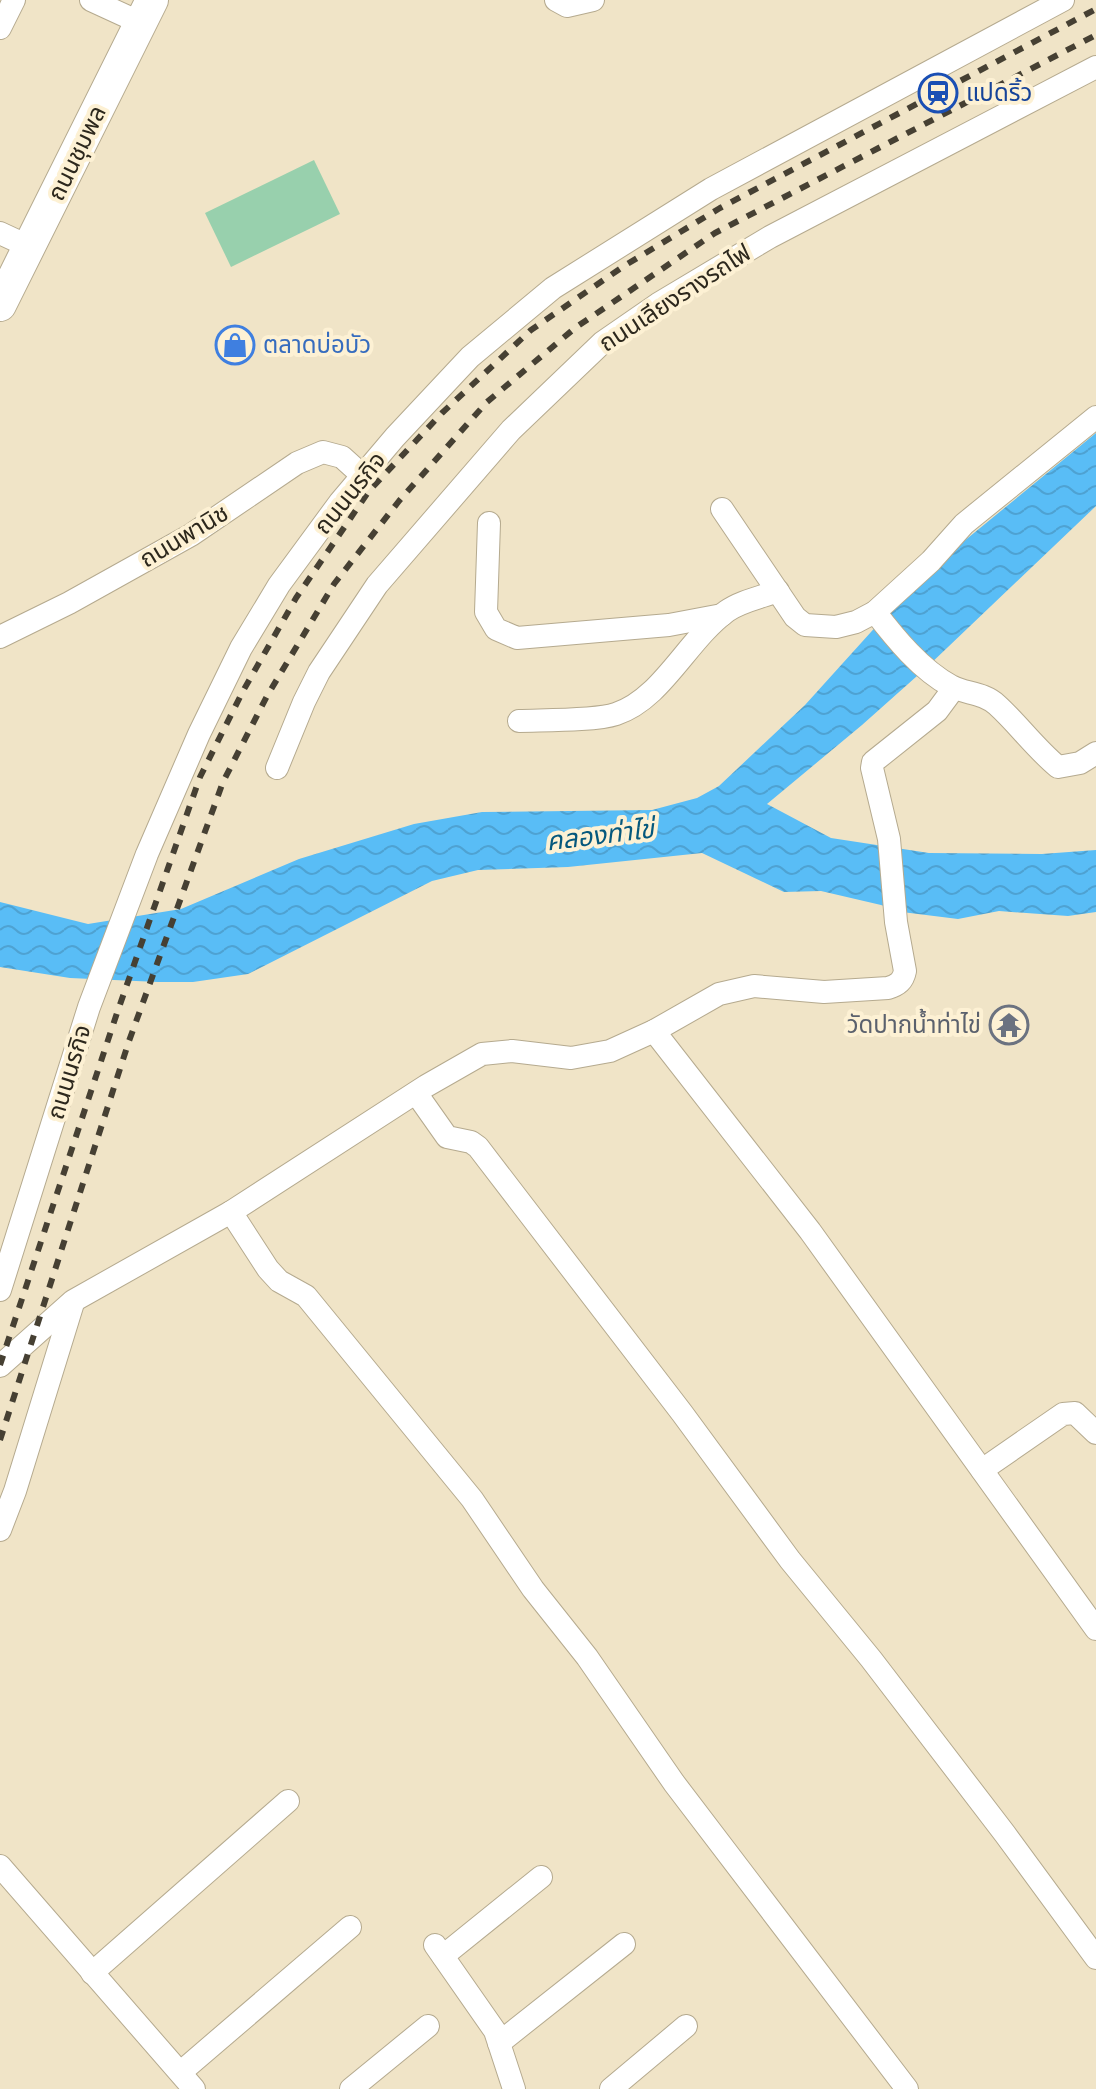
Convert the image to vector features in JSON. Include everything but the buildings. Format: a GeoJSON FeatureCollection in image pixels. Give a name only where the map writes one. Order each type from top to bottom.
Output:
{"type":"FeatureCollection","features":[{"type":"Feature","properties":{"kind":"main road","name":"ถนนชุมพล"},"geometry":{"type":"LineString","coordinates":[[0,305],[147,11]]}},
{"type":"Feature","properties":{"kind":"street"},"geometry":{"type":"LineString","coordinates":[[0,28],[14,0]]}},
{"type":"Feature","properties":{"kind":"street"},"geometry":{"type":"LineString","coordinates":[[91,0],[147,11]]}},
{"type":"Feature","properties":{"kind":"street"},"geometry":{"type":"LineString","coordinates":[[556,0],[567,6],[593,0]]}},
{"type":"Feature","properties":{"kind":"street","name":"ถนนนรกิจ"},"geometry":{"type":"LineString","coordinates":[[0,1290],[89,1007],[147,854],[199,734],[241,648],[279,585],[363,476],[470,357],[553,288],[711,189],[1063,0]]}},
{"type":"Feature","properties":{"kind":"street","name":"ถนนเลียงรางรถไฟ"},"geometry":{"type":"LineString","coordinates":[[277,768],[319,672],[377,585],[511,430],[603,342],[658,304],[770,237],[1096,67]]}},
{"type":"Feature","properties":{"kind":"street"},"geometry":{"type":"LineString","coordinates":[[0,233],[30,247]]}},
{"type":"Feature","properties":{"kind":"street"},"geometry":{"type":"LineString","coordinates":[[722,509],[795,617],[805,625],[836,627],[856,622],[875,612],[931,561],[964,524],[1096,417]]}},
{"type":"Feature","properties":{"kind":"street","name":"ถนนพานิช"},"geometry":{"type":"LineString","coordinates":[[0,637],[69,603],[191,535],[297,463],[323,452],[342,457],[363,476]]}},
{"type":"Feature","properties":{"kind":"street"},"geometry":{"type":"LineString","coordinates":[[489,523],[486,612],[496,629],[517,638],[669,625],[722,615]]}},
{"type":"Feature","properties":{"kind":"street"},"geometry":{"type":"LineString","coordinates":[[519,721],[614,715],[637,705],[696,638],[729,609],[778,591]]}},
{"type":"Feature","properties":{"kind":"street"},"geometry":{"type":"LineString","coordinates":[[875,612],[926,668],[954,688],[979,694],[995,703],[1036,749],[1058,767],[1080,763],[1096,753]]}},
{"type":"Feature","properties":{"kind":"street"},"geometry":{"type":"LineString","coordinates":[[0,1366],[73,1301],[231,1212],[482,1054],[512,1051],[571,1058],[610,1051],[654,1031],[719,994],[754,986],[824,992],[897,985],[904,978],[905,971],[896,922],[889,839],[873,762],[937,711],[954,688]]}},
{"type":"Feature","properties":{"kind":"street"},"geometry":{"type":"LineString","coordinates":[[654,1031],[810,1231],[1094,1623]]}},
{"type":"Feature","properties":{"kind":"street"},"geometry":{"type":"LineString","coordinates":[[416,1093],[447,1137],[471,1142],[478,1147],[682,1413],[790,1560],[871,1659],[996,1822],[1096,1958]]}},
{"type":"Feature","properties":{"kind":"street"},"geometry":{"type":"LineString","coordinates":[[231,1212],[268,1269],[279,1281],[306,1296],[472,1499],[533,1589],[587,1657],[674,1783],[907,2089]]}},
{"type":"Feature","properties":{"kind":"street"},"geometry":{"type":"LineString","coordinates":[[0,1530],[73,1301]]}},
{"type":"Feature","properties":{"kind":"street"},"geometry":{"type":"LineString","coordinates":[[982,1470],[1063,1414],[1075,1413],[1096,1433]]}},
{"type":"Feature","properties":{"kind":"street"},"geometry":{"type":"LineString","coordinates":[[92,1973],[288,1801]]}},
{"type":"Feature","properties":{"kind":"street"},"geometry":{"type":"LineString","coordinates":[[0,1866],[187,2081],[350,1927]]}},
{"type":"Feature","properties":{"kind":"street"},"geometry":{"type":"LineString","coordinates":[[514,2089],[485,2013],[439,1950],[541,1877]]}},
{"type":"Feature","properties":{"kind":"street"},"geometry":{"type":"LineString","coordinates":[[499,2043],[624,1944]]}},
{"type":"Feature","properties":{"kind":"street"},"geometry":{"type":"LineString","coordinates":[[351,2089],[428,2026]]}},
{"type":"Feature","properties":{"kind":"street"},"geometry":{"type":"LineString","coordinates":[[611,2089],[686,2026]]}},
{"type":"Feature","properties":{"kind":"green space"},"geometry":{"type":"Polygon","coordinates":[[[314,160],[340,214],[231,267],[205,213],[314,160]]]}},
{"type":"Feature","properties":{"kind":"water","name":"คลองท่าไข่"},"geometry":{"type":"Polygon","coordinates":[[[1096,433],[1096,506],[926,668],[767,804],[831,838],[929,853],[1042,854],[1096,850],[1096,912],[1068,916],[999,911],[958,919],[902,912],[821,891],[784,892],[702,853],[568,867],[478,870],[432,881],[248,974],[193,982],[158,982],[70,978],[0,967],[0,902],[88,924],[181,909],[299,859],[414,824],[482,812],[652,810],[697,798],[719,786],[805,705],[899,601],[952,551],[1096,433]]]}},
{"type":"Feature","properties":{"kind":"railway"},"geometry":{"type":"LineString","coordinates":[[0,1365],[117,1013],[200,777],[243,691],[296,598],[369,491],[442,413],[531,330],[624,266],[720,208],[1096,9]]}},
{"type":"Feature","properties":{"kind":"railway"},"geometry":{"type":"LineString","coordinates":[[0,1440],[129,1041],[223,782],[267,696],[334,584],[399,501],[487,402],[575,328],[715,233],[1096,35]]}},
{"type":"Feature","properties":{"kind":"place","name":"แปดริ้ว"},"geometry":{"type":"Point","coordinates":[938,93]}},
{"type":"Feature","properties":{"kind":"place","name":"ตลาดบ่อบัว"},"geometry":{"type":"Point","coordinates":[235,345]}},
{"type":"Feature","properties":{"kind":"place","name":"วัดปากน้ำท่าไข่"},"geometry":{"type":"Point","coordinates":[1009,1025]}}]}
